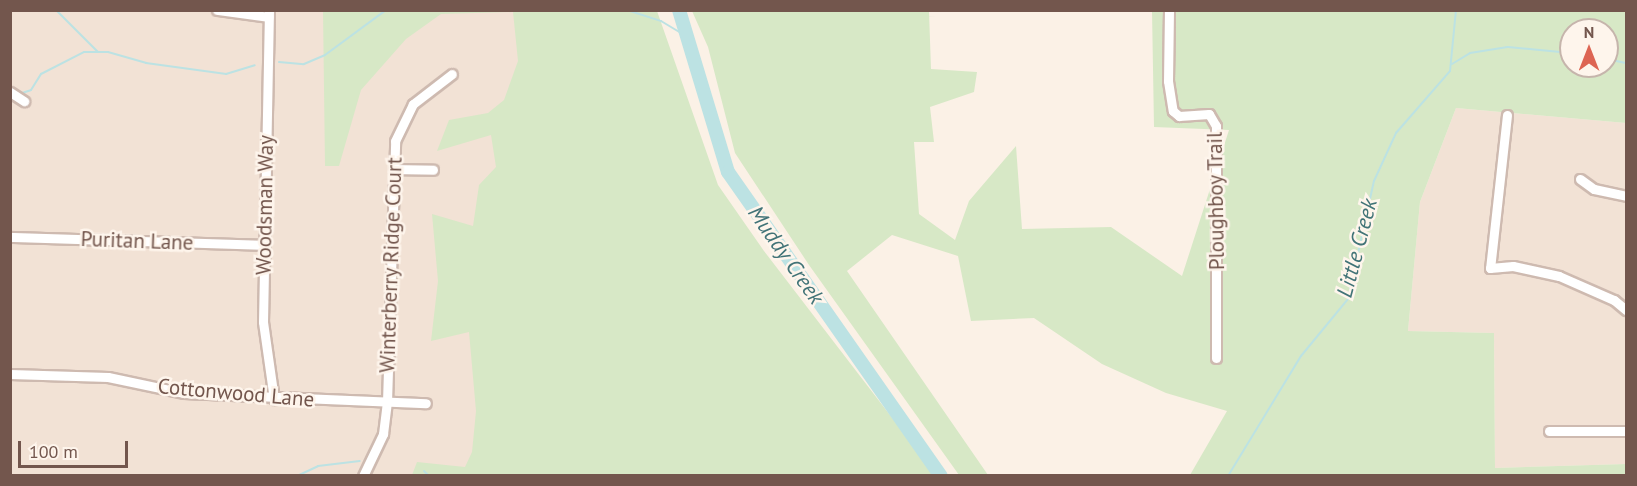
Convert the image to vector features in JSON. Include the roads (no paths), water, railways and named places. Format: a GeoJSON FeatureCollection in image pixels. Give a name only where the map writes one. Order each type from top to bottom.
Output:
{"type":"FeatureCollection","features":[{"type":"Feature","properties":{"kind":"street"},"geometry":{"type":"LineString","coordinates":[[217,10],[269,14]]}},
{"type":"Feature","properties":{"kind":"street","name":"Ploughboy Trail"},"geometry":{"type":"LineString","coordinates":[[1169,10],[1168,81],[1173,111],[1179,116],[1209,114],[1216,126],[1216,358]]}},
{"type":"Feature","properties":{"kind":"street","name":"Woodsman Way"},"geometry":{"type":"LineString","coordinates":[[269,14],[264,335],[274,399]]}},
{"type":"Feature","properties":{"kind":"street","name":"Winterberry Ridge Court"},"geometry":{"type":"LineString","coordinates":[[363,476],[383,434],[387,402],[395,141],[404,117],[420,96],[452,74]]}},
{"type":"Feature","properties":{"kind":"street"},"geometry":{"type":"LineString","coordinates":[[10,92],[24,101]]}},
{"type":"Feature","properties":{"kind":"street"},"geometry":{"type":"LineString","coordinates":[[1507,115],[1490,268],[1513,266],[1559,276],[1614,300],[1626,310]]}},
{"type":"Feature","properties":{"kind":"street"},"geometry":{"type":"LineString","coordinates":[[394,169],[433,170]]}},
{"type":"Feature","properties":{"kind":"street"},"geometry":{"type":"LineString","coordinates":[[1580,179],[1594,189],[1626,196]]}},
{"type":"Feature","properties":{"kind":"street","name":"Puritan Lane"},"geometry":{"type":"LineString","coordinates":[[10,237],[264,245]]}},
{"type":"Feature","properties":{"kind":"street","name":"Cottonwood Lane"},"geometry":{"type":"LineString","coordinates":[[10,374],[108,377],[184,393],[274,399],[426,403]]}},
{"type":"Feature","properties":{"kind":"street"},"geometry":{"type":"LineString","coordinates":[[1549,431],[1626,431]]}},
{"type":"Feature","properties":{"kind":"waterway"},"geometry":{"type":"LineString","coordinates":[[56,10],[98,52]]}},
{"type":"Feature","properties":{"kind":"waterway"},"geometry":{"type":"LineString","coordinates":[[279,62],[304,64],[325,55],[386,10]]}},
{"type":"Feature","properties":{"kind":"waterway"},"geometry":{"type":"LineString","coordinates":[[627,10],[661,21],[689,38]]}},
{"type":"Feature","properties":{"kind":"waterway","name":"Muddy Creek"},"geometry":{"type":"LineString","coordinates":[[679,10],[728,172],[941,476]]}},
{"type":"Feature","properties":{"kind":"waterway","name":"Little Creek"},"geometry":{"type":"LineString","coordinates":[[1228,476],[1301,356],[1348,299],[1374,181],[1396,133],[1450,71],[1456,10]]}},
{"type":"Feature","properties":{"kind":"waterway"},"geometry":{"type":"LineString","coordinates":[[1452,64],[1470,53],[1508,47],[1559,52]]}},
{"type":"Feature","properties":{"kind":"waterway"},"geometry":{"type":"LineString","coordinates":[[22,93],[31,90],[41,74],[84,52],[108,52],[146,63],[226,74],[255,65]]}},
{"type":"Feature","properties":{"kind":"waterway"},"geometry":{"type":"LineString","coordinates":[[1619,62],[1626,63]]}},
{"type":"Feature","properties":{"kind":"waterway"},"geometry":{"type":"LineString","coordinates":[[297,476],[318,466],[360,461]]}},
{"type":"Feature","properties":{"kind":"waterway"},"geometry":{"type":"LineString","coordinates":[[424,471],[429,476]]}}]}
